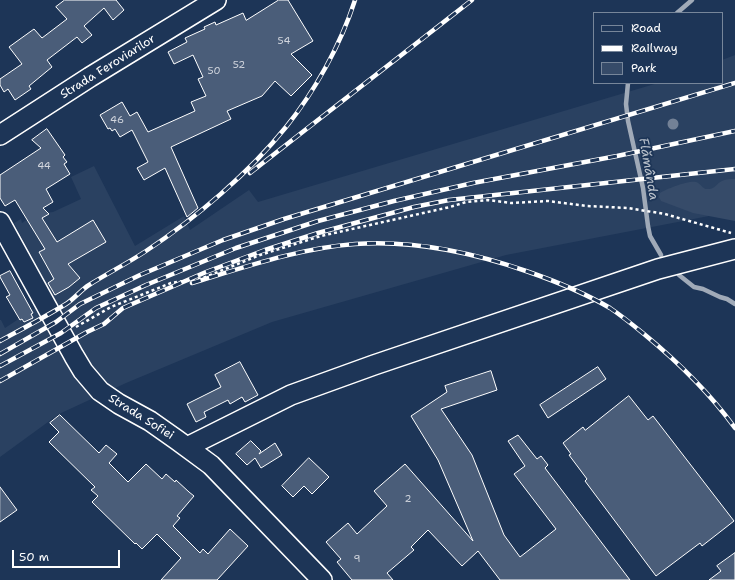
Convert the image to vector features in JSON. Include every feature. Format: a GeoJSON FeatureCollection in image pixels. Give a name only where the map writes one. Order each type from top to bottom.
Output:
{"type":"FeatureCollection","features":[{"type":"Feature","properties":{"kind":"street","name":"Strada Feroviarilor"},"geometry":{"type":"LineString","coordinates":[[0,135],[90,77],[216,0]]}},
{"type":"Feature","properties":{"kind":"street","name":"Strada Sofiei"},"geometry":{"type":"LineString","coordinates":[[0,222],[74,356],[91,382],[109,398],[150,421],[211,465],[322,580]]}},
{"type":"Feature","properties":{"kind":"street"},"geometry":{"type":"LineString","coordinates":[[187,447],[291,395],[374,365],[658,269],[735,249]]}},
{"type":"Feature","properties":{"kind":"path"},"geometry":{"type":"LineString","coordinates":[[70,330],[110,307],[170,283],[203,278],[260,254],[329,234],[450,207],[466,202],[488,200],[511,203],[548,201],[587,206],[628,208],[665,214],[735,235]]}},
{"type":"Feature","properties":{"kind":"shaded area"},"geometry":{"type":"Polygon","coordinates":[[[735,55],[735,211],[506,255],[272,322],[126,383],[59,414],[0,457],[0,320],[5,328],[53,296],[14,223],[21,219],[22,223],[35,214],[53,212],[81,199],[71,177],[94,166],[135,246],[184,216],[190,230],[249,190],[258,202],[655,84],[723,84],[723,60],[735,55]]]}},
{"type":"Feature","properties":{"kind":"green space"},"geometry":{"type":"Polygon","coordinates":[[[735,179],[735,221],[693,213],[661,201],[659,197],[660,193],[663,191],[688,182],[696,182],[703,188],[709,189],[713,188],[724,180],[735,179]]]}},
{"type":"Feature","properties":{"kind":"building"},"geometry":{"type":"Polygon","coordinates":[[[65,0],[116,0],[124,10],[113,20],[104,8],[84,26],[92,35],[82,43],[77,37],[47,60],[52,67],[29,86],[31,89],[15,100],[8,89],[4,92],[0,85],[0,79],[22,64],[9,47],[34,29],[42,38],[67,19],[56,7],[65,0]]]}},
{"type":"Feature","properties":{"kind":"building"},"geometry":{"type":"Polygon","coordinates":[[[279,0],[288,0],[313,41],[291,54],[312,75],[291,96],[275,81],[262,96],[227,111],[231,119],[171,147],[198,208],[187,217],[165,168],[144,180],[137,168],[148,162],[132,130],[120,137],[115,129],[112,131],[110,128],[108,129],[100,115],[122,102],[130,116],[137,112],[148,132],[195,111],[191,102],[206,96],[198,79],[203,77],[193,55],[174,64],[168,52],[187,42],[185,38],[205,29],[204,27],[215,22],[216,25],[243,13],[246,20],[279,0]]]}},
{"type":"Feature","properties":{"kind":"building"},"geometry":{"type":"Polygon","coordinates":[[[47,129],[65,155],[63,157],[67,162],[64,164],[70,174],[46,189],[53,202],[43,208],[49,214],[42,218],[57,242],[93,220],[106,242],[68,264],[80,278],[69,287],[55,295],[48,283],[54,279],[39,252],[45,249],[15,200],[5,206],[0,198],[0,175],[41,148],[32,140],[47,129]]]}},
{"type":"Feature","properties":{"kind":"building"},"geometry":{"type":"Polygon","coordinates":[[[10,271],[33,313],[31,314],[33,318],[24,322],[22,319],[20,320],[6,297],[10,295],[0,277],[10,271]]]}},
{"type":"Feature","properties":{"kind":"building"},"geometry":{"type":"Polygon","coordinates":[[[240,362],[258,395],[245,402],[242,397],[230,404],[228,400],[204,412],[206,417],[196,422],[187,404],[221,387],[215,375],[240,362]]]}},
{"type":"Feature","properties":{"kind":"building"},"geometry":{"type":"Polygon","coordinates":[[[598,367],[606,379],[548,418],[540,405],[598,367]]]}},
{"type":"Feature","properties":{"kind":"building"},"geometry":{"type":"Polygon","coordinates":[[[491,371],[497,390],[441,409],[472,455],[504,535],[520,557],[556,529],[514,474],[525,466],[508,441],[518,435],[537,459],[541,456],[548,465],[545,468],[630,580],[500,580],[478,551],[462,566],[428,530],[411,547],[414,550],[387,573],[393,580],[352,580],[337,562],[341,559],[326,542],[348,523],[357,534],[387,506],[374,491],[405,464],[473,541],[438,460],[411,416],[447,392],[445,386],[491,371]]]}},
{"type":"Feature","properties":{"kind":"building"},"geometry":{"type":"Polygon","coordinates":[[[629,396],[648,420],[653,416],[734,521],[702,546],[700,543],[656,576],[585,481],[587,479],[569,455],[571,454],[563,443],[583,427],[585,430],[629,396]]]}},
{"type":"Feature","properties":{"kind":"building"},"geometry":{"type":"Polygon","coordinates":[[[60,415],[99,453],[106,445],[117,454],[109,463],[128,482],[146,464],[162,479],[166,474],[175,482],[176,480],[194,496],[177,516],[180,518],[173,526],[200,553],[203,549],[208,554],[230,529],[248,546],[217,580],[161,580],[181,558],[157,534],[142,549],[92,502],[98,496],[91,490],[95,487],[49,442],[59,432],[50,423],[60,415]]]}},
{"type":"Feature","properties":{"kind":"building"},"geometry":{"type":"Polygon","coordinates":[[[251,441],[261,451],[259,454],[275,443],[282,455],[261,468],[255,458],[247,465],[236,454],[251,441]]]}},
{"type":"Feature","properties":{"kind":"building"},"geometry":{"type":"Polygon","coordinates":[[[309,458],[329,477],[312,494],[304,486],[293,497],[282,486],[309,458]]]}},
{"type":"Feature","properties":{"kind":"building"},"geometry":{"type":"Polygon","coordinates":[[[0,487],[17,510],[0,522],[0,487]]]}},
{"type":"Feature","properties":{"kind":"building"},"geometry":{"type":"Polygon","coordinates":[[[735,553],[735,580],[709,580],[721,571],[717,566],[735,553]]]}},
{"type":"Feature","properties":{"kind":"waterway","name":"Flămânda"},"geometry":{"type":"LineString","coordinates":[[678,12],[692,0]]}},
{"type":"Feature","properties":{"kind":"waterway","name":"Flămânda"},"geometry":{"type":"LineString","coordinates":[[628,84],[626,104],[628,121],[643,188],[648,226],[650,236],[661,255]]}},
{"type":"Feature","properties":{"kind":"waterway","name":"Flămânda"},"geometry":{"type":"LineString","coordinates":[[679,275],[694,287],[703,289],[735,304]]}},
{"type":"Feature","properties":{"kind":"railway"},"geometry":{"type":"LineString","coordinates":[[0,341],[66,304],[89,285],[146,251],[184,224],[239,178],[286,127],[317,83],[335,50],[355,0]]}},
{"type":"Feature","properties":{"kind":"railway"},"geometry":{"type":"LineString","coordinates":[[250,173],[472,0]]}},
{"type":"Feature","properties":{"kind":"railway"},"geometry":{"type":"LineString","coordinates":[[0,354],[56,322],[80,304],[140,275],[223,240],[284,219],[735,83]]}},
{"type":"Feature","properties":{"kind":"railway"},"geometry":{"type":"LineString","coordinates":[[0,366],[61,333],[96,308],[146,285],[236,248],[318,221],[394,201],[473,183],[617,156],[735,131]]}},
{"type":"Feature","properties":{"kind":"railway"},"geometry":{"type":"LineString","coordinates":[[0,381],[104,324],[123,308],[206,272],[265,250],[318,233],[414,207],[449,200],[735,169]]}},
{"type":"Feature","properties":{"kind":"railway"},"geometry":{"type":"LineString","coordinates":[[192,283],[293,254],[334,246],[355,244],[377,243],[421,246],[484,258],[558,283],[590,297],[610,308],[669,355],[715,402],[735,428]]}}]}
